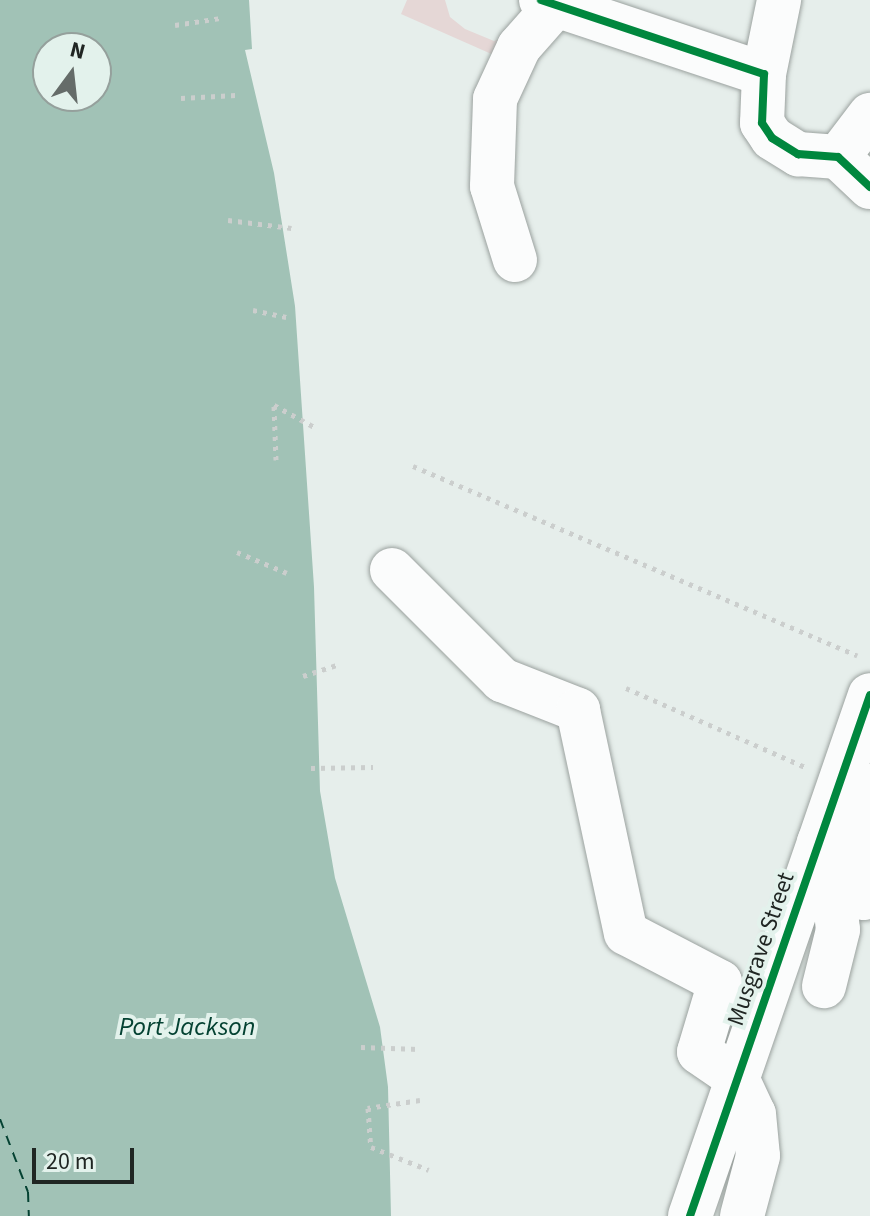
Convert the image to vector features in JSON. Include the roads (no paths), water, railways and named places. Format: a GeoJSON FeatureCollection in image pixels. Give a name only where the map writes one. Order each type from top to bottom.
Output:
{"type":"FeatureCollection","features":[{"type":"Feature","properties":{"kind":"street"},"geometry":{"type":"LineString","coordinates":[[779,0],[764,74],[762,123],[772,138],[798,154],[838,157],[870,187]]}},
{"type":"Feature","properties":{"kind":"street"},"geometry":{"type":"LineString","coordinates":[[515,260],[492,186],[495,99],[519,47],[549,2],[764,74]]}},
{"type":"Feature","properties":{"kind":"street"},"geometry":{"type":"LineString","coordinates":[[838,157],[870,115]]}},
{"type":"Feature","properties":{"kind":"street"},"geometry":{"type":"LineString","coordinates":[[392,570],[502,680],[578,710],[626,933],[720,982],[699,1052],[737,1078],[758,1130],[755,1178],[742,1216]]}},
{"type":"Feature","properties":{"kind":"street","name":"Musgrave Street"},"geometry":{"type":"LineString","coordinates":[[690,1216],[819,842],[852,768],[863,675]]}},
{"type":"Feature","properties":{"kind":"street"},"geometry":{"type":"LineString","coordinates":[[852,768],[864,898]]}},
{"type":"Feature","properties":{"kind":"street"},"geometry":{"type":"LineString","coordinates":[[819,842],[833,882],[838,930],[824,986]]}},
{"type":"Feature","properties":{"kind":"water","name":"Port Jackson"},"geometry":{"type":"Polygon","coordinates":[[[0,0],[249,0],[252,49],[245,50],[274,173],[295,306],[314,587],[320,791],[335,878],[380,1027],[388,1087],[391,1216],[0,1216],[0,0]]]}}]}
